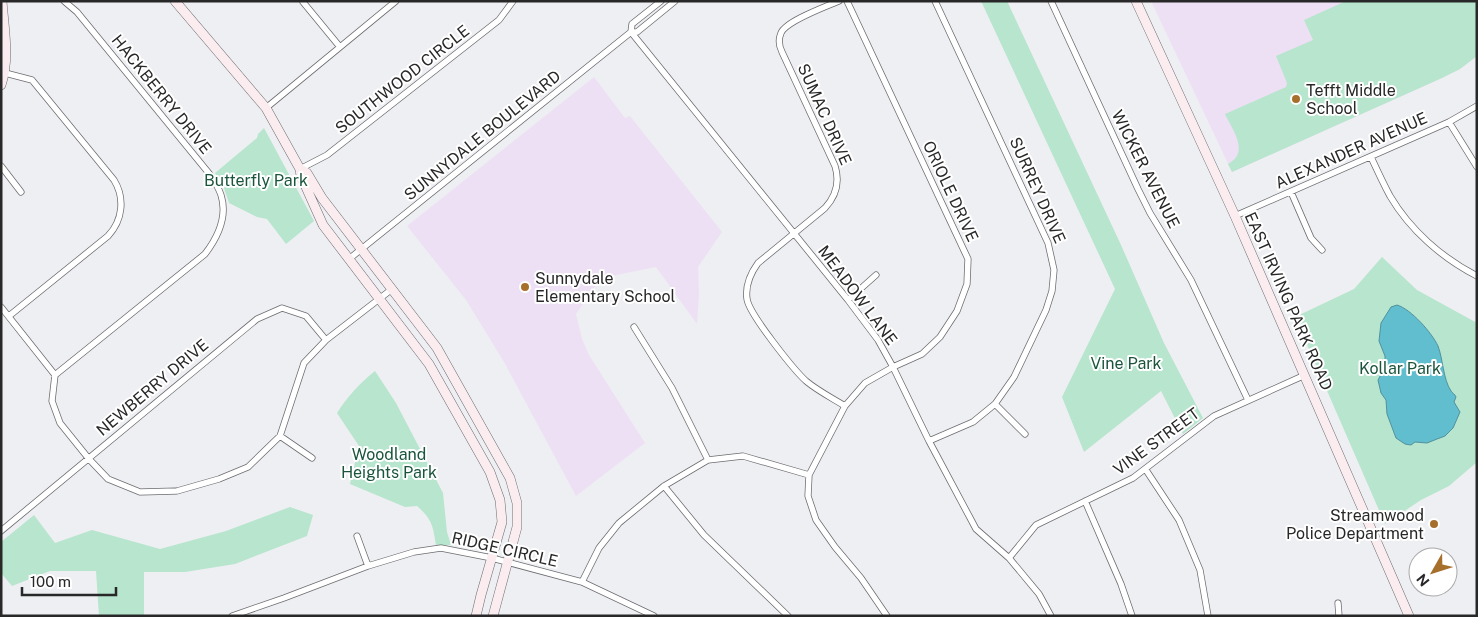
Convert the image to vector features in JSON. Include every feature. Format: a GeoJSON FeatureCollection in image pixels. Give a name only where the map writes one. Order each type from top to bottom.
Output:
{"type":"FeatureCollection","features":[{"type":"Feature","properties":{"kind":"street"},"geometry":{"type":"LineString","coordinates":[[1,85],[5,73],[6,58],[2,1]]}},
{"type":"Feature","properties":{"kind":"street","name":"HACKBERRY DRIVE"},"geometry":{"type":"LineString","coordinates":[[54,375],[204,254],[216,239],[223,219],[222,195],[212,177],[77,12],[64,1]]}},
{"type":"Feature","properties":{"kind":"street"},"geometry":{"type":"LineString","coordinates":[[175,1],[266,108],[300,169],[319,218],[326,230],[434,372],[490,472],[500,500],[503,517],[476,616]]}},
{"type":"Feature","properties":{"kind":"street"},"geometry":{"type":"LineString","coordinates":[[266,108],[396,1]]}},
{"type":"Feature","properties":{"kind":"street","name":"SOUTHWOOD CIRCLE"},"geometry":{"type":"LineString","coordinates":[[300,169],[327,155],[499,20],[513,1]]}},
{"type":"Feature","properties":{"kind":"street","name":"SUNNYDALE BOULEVARD"},"geometry":{"type":"LineString","coordinates":[[631,32],[632,24],[661,1]]}},
{"type":"Feature","properties":{"kind":"street","name":"SUNNYDALE BOULEVARD"},"geometry":{"type":"LineString","coordinates":[[349,259],[631,32],[637,32],[675,1]]}},
{"type":"Feature","properties":{"kind":"street","name":"SUMAC DRIVE"},"geometry":{"type":"LineString","coordinates":[[839,1],[786,26],[779,37],[782,52],[835,166],[838,177],[836,190],[829,204],[764,256],[750,273],[747,285],[747,300],[759,322],[804,379],[845,406]]}},
{"type":"Feature","properties":{"kind":"street","name":"ORIOLE DRIVE"},"geometry":{"type":"LineString","coordinates":[[847,1],[968,259],[967,284],[957,311],[940,337],[922,354],[865,383],[845,406],[809,475],[808,496],[816,520],[835,547],[861,578],[887,616]]}},
{"type":"Feature","properties":{"kind":"street","name":"SURREY DRIVE"},"geometry":{"type":"LineString","coordinates":[[929,441],[973,422],[995,404],[1014,377],[1046,310],[1054,282],[1052,260],[1045,237],[935,1]]}},
{"type":"Feature","properties":{"kind":"street","name":"WICKER AVENUE"},"geometry":{"type":"LineString","coordinates":[[1051,1],[1138,189],[1150,213],[1191,280],[1248,400]]}},
{"type":"Feature","properties":{"kind":"street","name":"EAST IRVING PARK ROAD"},"geometry":{"type":"LineString","coordinates":[[1136,1],[1235,216],[1409,616]]}},
{"type":"Feature","properties":{"kind":"street"},"geometry":{"type":"LineString","coordinates":[[303,2],[340,47]]}},
{"type":"Feature","properties":{"kind":"street","name":"MEADOW LANE"},"geometry":{"type":"LineString","coordinates":[[631,32],[848,300],[878,340],[894,367],[929,441],[976,529],[1009,558],[1039,594],[1051,616]]}},
{"type":"Feature","properties":{"kind":"street"},"geometry":{"type":"LineString","coordinates":[[5,73],[32,80],[114,180],[121,201],[119,219],[108,236],[9,316]]}},
{"type":"Feature","properties":{"kind":"street","name":"ALEXANDER AVENUE"},"geometry":{"type":"LineString","coordinates":[[1235,216],[1449,122],[1477,106]]}},
{"type":"Feature","properties":{"kind":"street"},"geometry":{"type":"LineString","coordinates":[[1449,122],[1477,167]]}},
{"type":"Feature","properties":{"kind":"street"},"geometry":{"type":"LineString","coordinates":[[1371,157],[1389,195],[1414,228],[1443,255],[1477,276]]}},
{"type":"Feature","properties":{"kind":"street"},"geometry":{"type":"LineString","coordinates":[[1,166],[22,192]]}},
{"type":"Feature","properties":{"kind":"street"},"geometry":{"type":"LineString","coordinates":[[300,169],[307,173],[322,198],[446,362],[510,478],[516,497],[518,515],[516,534],[493,616]]}},
{"type":"Feature","properties":{"kind":"street"},"geometry":{"type":"LineString","coordinates":[[1291,192],[1312,238],[1322,250]]}},
{"type":"Feature","properties":{"kind":"street"},"geometry":{"type":"LineString","coordinates":[[848,300],[876,275]]}},
{"type":"Feature","properties":{"kind":"street"},"geometry":{"type":"LineString","coordinates":[[1,307],[54,375],[52,401],[60,423],[88,458],[108,479],[140,492],[177,491],[219,480],[248,467],[280,436],[304,363],[326,340],[392,289]]}},
{"type":"Feature","properties":{"kind":"street","name":"NEWBERRY DRIVE"},"geometry":{"type":"LineString","coordinates":[[1,531],[257,318],[282,308],[306,316],[326,340]]}},
{"type":"Feature","properties":{"kind":"street"},"geometry":{"type":"LineString","coordinates":[[634,328],[672,388],[708,460]]}},
{"type":"Feature","properties":{"kind":"street","name":"VINE STREET"},"geometry":{"type":"LineString","coordinates":[[1009,558],[1036,525],[1120,486],[1146,470],[1209,419],[1304,376]]}},
{"type":"Feature","properties":{"kind":"street"},"geometry":{"type":"LineString","coordinates":[[995,404],[1025,434]]}},
{"type":"Feature","properties":{"kind":"street"},"geometry":{"type":"LineString","coordinates":[[280,436],[312,458]]}},
{"type":"Feature","properties":{"kind":"street"},"geometry":{"type":"LineString","coordinates":[[582,582],[599,548],[619,523],[664,486],[708,460],[743,456],[809,475]]}},
{"type":"Feature","properties":{"kind":"street"},"geometry":{"type":"LineString","coordinates":[[1146,470],[1179,520],[1200,570],[1208,616]]}},
{"type":"Feature","properties":{"kind":"street"},"geometry":{"type":"LineString","coordinates":[[664,486],[704,535],[788,616]]}},
{"type":"Feature","properties":{"kind":"street"},"geometry":{"type":"LineString","coordinates":[[1085,501],[1121,584],[1132,616]]}},
{"type":"Feature","properties":{"kind":"street"},"geometry":{"type":"LineString","coordinates":[[357,536],[368,566]]}},
{"type":"Feature","properties":{"kind":"street","name":"RIDGE CIRCLE"},"geometry":{"type":"LineString","coordinates":[[232,616],[368,566],[414,552],[441,548],[492,558],[582,582],[654,616]]}},
{"type":"Feature","properties":{"kind":"street"},"geometry":{"type":"LineString","coordinates":[[1338,603],[1339,616]]}},
{"type":"Feature","properties":{"kind":"shaded area","name":"Tefft Middle School"},"geometry":{"type":"Polygon","coordinates":[[[1151,1],[1477,1],[1477,56],[1460,69],[1442,78],[1232,172],[1151,1]]]}},
{"type":"Feature","properties":{"kind":"shaded area","name":"Sunnydale Elementary School"},"geometry":{"type":"Polygon","coordinates":[[[594,77],[625,118],[630,116],[722,232],[698,267],[697,324],[656,267],[601,278],[576,314],[582,339],[589,355],[645,443],[576,496],[504,362],[466,300],[407,226],[594,77]]]}},
{"type":"Feature","properties":{"kind":"green space","name":"Vine Park"},"geometry":{"type":"Polygon","coordinates":[[[981,1],[1007,1],[1121,245],[1164,343],[1203,418],[1183,434],[1161,391],[1084,452],[1062,397],[1115,289],[981,1]]]}},
{"type":"Feature","properties":{"kind":"green space","name":"Tefft Middle School"},"geometry":{"type":"Polygon","coordinates":[[[1346,1],[1477,1],[1477,56],[1460,69],[1442,78],[1232,172],[1228,164],[1235,159],[1239,147],[1225,114],[1286,87],[1287,83],[1276,56],[1313,40],[1304,20],[1346,1]]]}},
{"type":"Feature","properties":{"kind":"green space","name":"Butterfly Park"},"geometry":{"type":"Polygon","coordinates":[[[264,128],[314,221],[286,244],[267,219],[257,217],[229,203],[223,185],[215,173],[257,138],[264,128]]]}},
{"type":"Feature","properties":{"kind":"green space","name":"Kollar Park"},"geometry":{"type":"Polygon","coordinates":[[[1382,257],[1417,290],[1477,323],[1477,462],[1449,486],[1421,500],[1385,524],[1295,317],[1354,289],[1382,257]]]}},
{"type":"Feature","properties":{"kind":"green space","name":"Woodland Heights Park"},"geometry":{"type":"Polygon","coordinates":[[[375,371],[396,403],[443,493],[447,532],[451,545],[436,545],[431,523],[417,506],[405,507],[350,484],[359,446],[337,413],[354,391],[375,371]]]}},
{"type":"Feature","properties":{"kind":"green space"},"geometry":{"type":"Polygon","coordinates":[[[290,507],[313,515],[307,536],[235,564],[185,572],[144,572],[144,616],[99,616],[96,571],[50,571],[12,586],[1,573],[1,542],[34,515],[55,543],[92,530],[160,549],[226,531],[290,507]]]}},
{"type":"Feature","properties":{"kind":"water"},"geometry":{"type":"Polygon","coordinates":[[[1397,305],[1415,316],[1438,346],[1446,381],[1456,397],[1454,402],[1460,412],[1453,428],[1445,436],[1427,443],[1415,442],[1411,445],[1405,444],[1396,438],[1387,414],[1386,400],[1381,393],[1378,380],[1385,367],[1385,356],[1379,341],[1381,323],[1391,307],[1397,305]]]}},
{"type":"Feature","properties":{"kind":"place","name":"Tefft Middle School"},"geometry":{"type":"Point","coordinates":[1296,99]}},
{"type":"Feature","properties":{"kind":"place","name":"Sunnydale Elementary School"},"geometry":{"type":"Point","coordinates":[525,287]}},
{"type":"Feature","properties":{"kind":"place","name":"Streamwood Police Department"},"geometry":{"type":"Point","coordinates":[1434,524]}}]}
